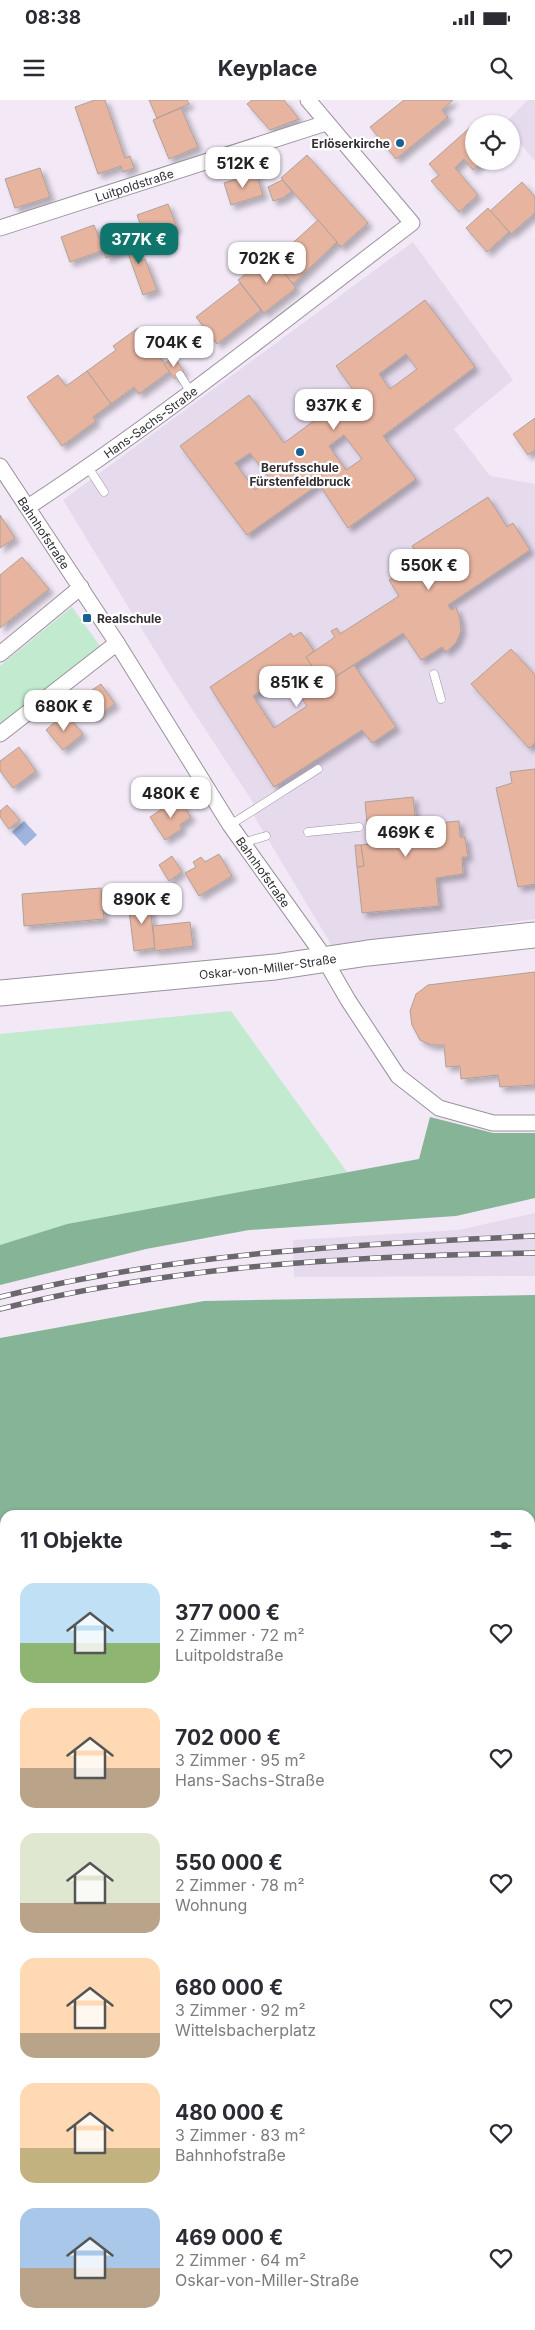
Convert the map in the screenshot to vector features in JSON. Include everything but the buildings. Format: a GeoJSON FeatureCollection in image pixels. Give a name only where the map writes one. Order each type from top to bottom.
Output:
{"type":"FeatureCollection","features":[{"type":"Feature","properties":{"kind":"main road","name":"Oskar-von-Miller-Straße"},"geometry":{"type":"LineString","coordinates":[[0,993],[274,967],[324,958],[535,935]]}},
{"type":"Feature","properties":{"kind":"street"},"geometry":{"type":"LineString","coordinates":[[308,100],[326,123]]}},
{"type":"Feature","properties":{"kind":"street","name":"Hans-Sachs-Straße"},"geometry":{"type":"LineString","coordinates":[[28,507],[88,467],[412,222],[326,123]]}},
{"type":"Feature","properties":{"kind":"street","name":"Luitpoldstraße"},"geometry":{"type":"LineString","coordinates":[[0,228],[326,123]]}},
{"type":"Feature","properties":{"kind":"street","name":"Bahnhofstraße"},"geometry":{"type":"LineString","coordinates":[[0,466],[117,643],[230,825],[324,958],[348,1000],[398,1076],[439,1108],[493,1123],[535,1123]]}},
{"type":"Feature","properties":{"kind":"street"},"geometry":{"type":"LineString","coordinates":[[0,654],[81,587]]}},
{"type":"Feature","properties":{"kind":"street"},"geometry":{"type":"LineString","coordinates":[[0,734],[117,643]]}},
{"type":"Feature","properties":{"kind":"lane"},"geometry":{"type":"LineString","coordinates":[[180,375],[190,391]]}},
{"type":"Feature","properties":{"kind":"lane"},"geometry":{"type":"LineString","coordinates":[[88,467],[104,492]]}},
{"type":"Feature","properties":{"kind":"lane"},"geometry":{"type":"LineString","coordinates":[[434,674],[441,699]]}},
{"type":"Feature","properties":{"kind":"lane"},"geometry":{"type":"LineString","coordinates":[[230,825],[318,769]]}},
{"type":"Feature","properties":{"kind":"lane"},"geometry":{"type":"LineString","coordinates":[[308,832],[359,827]]}},
{"type":"Feature","properties":{"kind":"lane"},"geometry":{"type":"LineString","coordinates":[[242,843],[266,836]]}},
{"type":"Feature","properties":{"kind":"shaded area"},"geometry":{"type":"Polygon","coordinates":[[[528,100],[535,100],[535,161],[520,144],[520,115],[513,115],[528,100]]]}},
{"type":"Feature","properties":{"kind":"shaded area"},"geometry":{"type":"Polygon","coordinates":[[[413,242],[513,380],[454,429],[490,476],[535,484],[535,919],[332,946],[254,816],[258,810],[171,677],[63,500],[413,242]]]}},
{"type":"Feature","properties":{"kind":"shaded area"},"geometry":{"type":"Polygon","coordinates":[[[535,1213],[535,1276],[294,1277],[293,1240],[459,1230],[535,1213]]]}},
{"type":"Feature","properties":{"kind":"green space"},"geometry":{"type":"Polygon","coordinates":[[[72,607],[100,646],[0,725],[0,666],[72,607]]]}},
{"type":"Feature","properties":{"kind":"green space"},"geometry":{"type":"Polygon","coordinates":[[[231,1011],[347,1172],[67,1224],[0,1245],[0,1034],[231,1011]]]}},
{"type":"Feature","properties":{"kind":"green space"},"geometry":{"type":"Polygon","coordinates":[[[430,1117],[493,1133],[535,1133],[535,1198],[456,1216],[249,1230],[146,1249],[0,1285],[0,1245],[67,1224],[419,1159],[430,1117]]]}},
{"type":"Feature","properties":{"kind":"green space"},"geometry":{"type":"Polygon","coordinates":[[[535,1295],[535,1510],[0,1510],[0,1338],[204,1301],[535,1295]]]}},
{"type":"Feature","properties":{"kind":"water"},"geometry":{"type":"Polygon","coordinates":[[[24,821],[37,835],[25,846],[12,832],[24,821]]]}},
{"type":"Feature","properties":{"kind":"railway"},"geometry":{"type":"LineString","coordinates":[[0,1297],[66,1282],[199,1260],[333,1247],[535,1236]]}},
{"type":"Feature","properties":{"kind":"railway"},"geometry":{"type":"LineString","coordinates":[[0,1309],[66,1294],[199,1273],[332,1260],[535,1253]]}},
{"type":"Feature","properties":{"kind":"place","name":"Erlöserkirche"},"geometry":{"type":"Point","coordinates":[400,143]}},
{"type":"Feature","properties":{"kind":"place","name":"Berufsschule Fürstenfeldbruck"},"geometry":{"type":"Point","coordinates":[300,452]}},
{"type":"Feature","properties":{"kind":"place","name":"Realschule"},"geometry":{"type":"Point","coordinates":[87,618]}}]}
